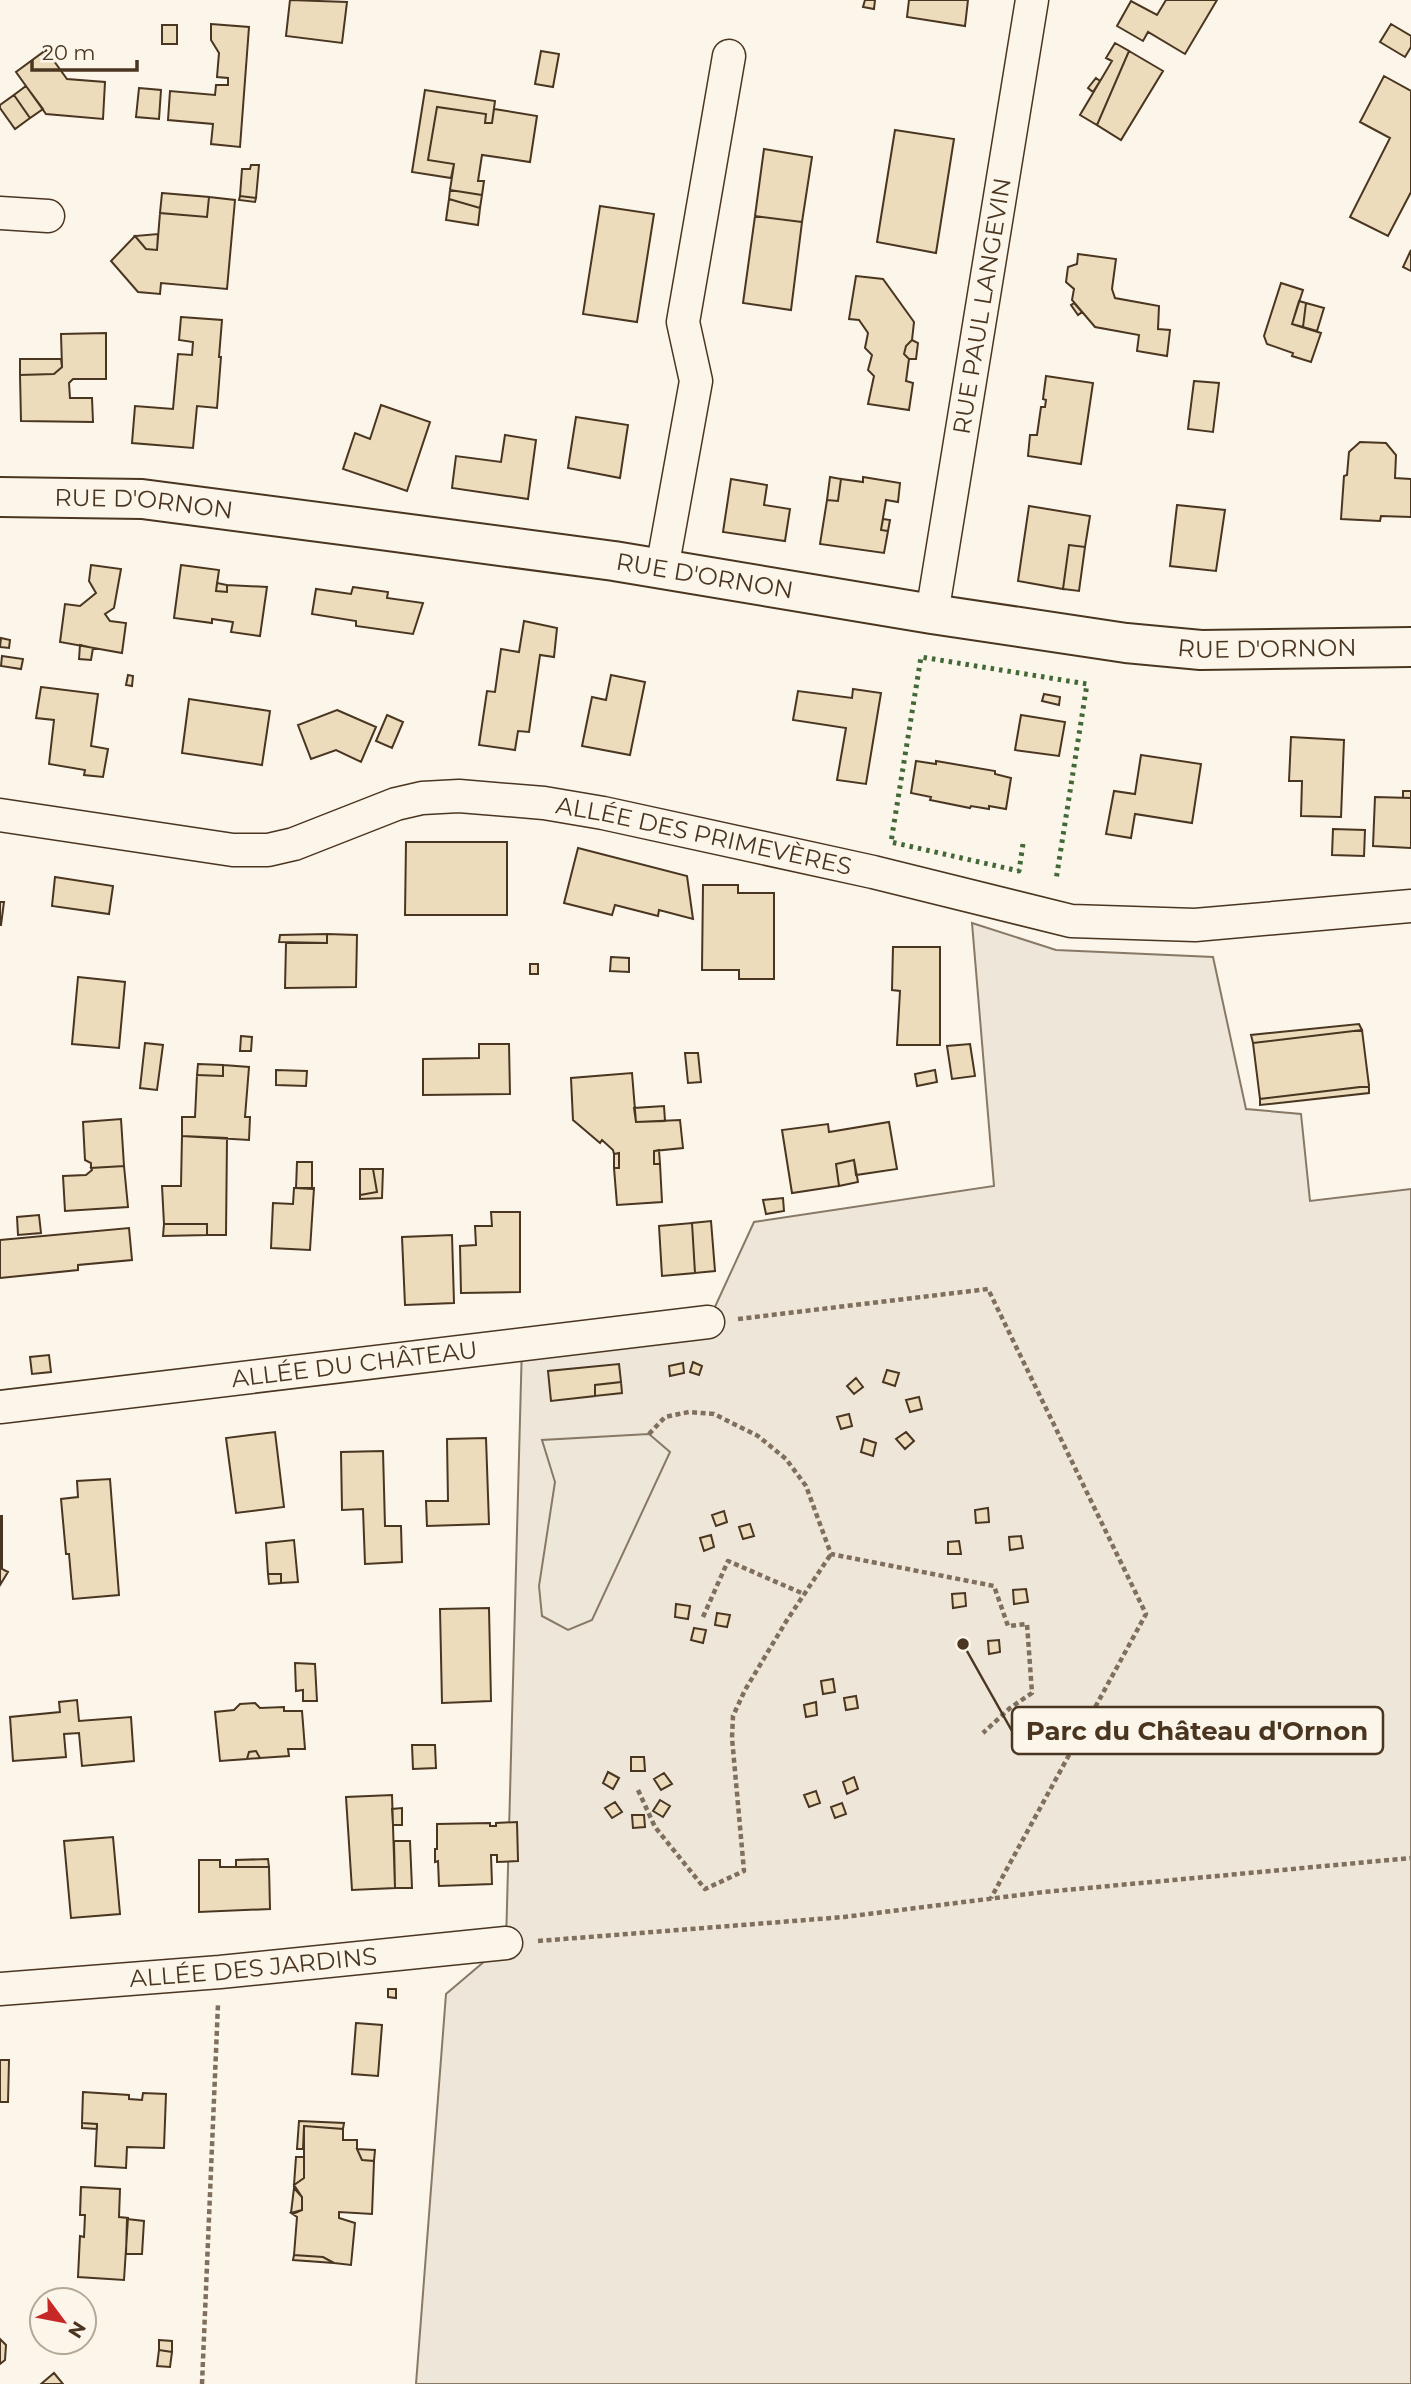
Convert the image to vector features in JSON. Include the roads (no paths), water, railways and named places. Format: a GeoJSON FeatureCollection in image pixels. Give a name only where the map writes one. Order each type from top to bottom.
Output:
{"type":"FeatureCollection","features":[{"type":"Feature","properties":{"kind":"street","name":"RUE PAUL LANGEVIN"},"geometry":{"type":"LineString","coordinates":[[932,614],[1031,0]]}},
{"type":"Feature","properties":{"kind":"street"},"geometry":{"type":"LineString","coordinates":[[662,569],[696,382],[683,322],[729,55]]}},
{"type":"Feature","properties":{"kind":"street"},"geometry":{"type":"LineString","coordinates":[[0,213],[48,216]]}},
{"type":"Feature","properties":{"kind":"street","name":"RUE D'ORNON"},"geometry":{"type":"LineString","coordinates":[[0,497],[142,499],[614,561],[1126,643],[1188,649],[1411,647]]}},
{"type":"Feature","properties":{"kind":"street","name":"ALLÉE DES PRIMEVÈRES"},"geometry":{"type":"LineString","coordinates":[[0,815],[233,850],[268,850],[294,844],[396,804],[422,798],[459,796],[544,803],[603,813],[873,872],[1071,921],[1195,925],[1411,906]]}},
{"type":"Feature","properties":{"kind":"street","name":"ALLÉE DU CHÂTEAU"},"geometry":{"type":"LineString","coordinates":[[0,1407],[708,1322]]}},
{"type":"Feature","properties":{"kind":"street","name":"ALLÉE DES JARDINS"},"geometry":{"type":"LineString","coordinates":[[0,1989],[220,1972],[506,1944]]}},
{"type":"Feature","properties":{"kind":"place","name":"Parc du Château d'Ornon"},"geometry":{"type":"Point","coordinates":[963,1644]}}]}
